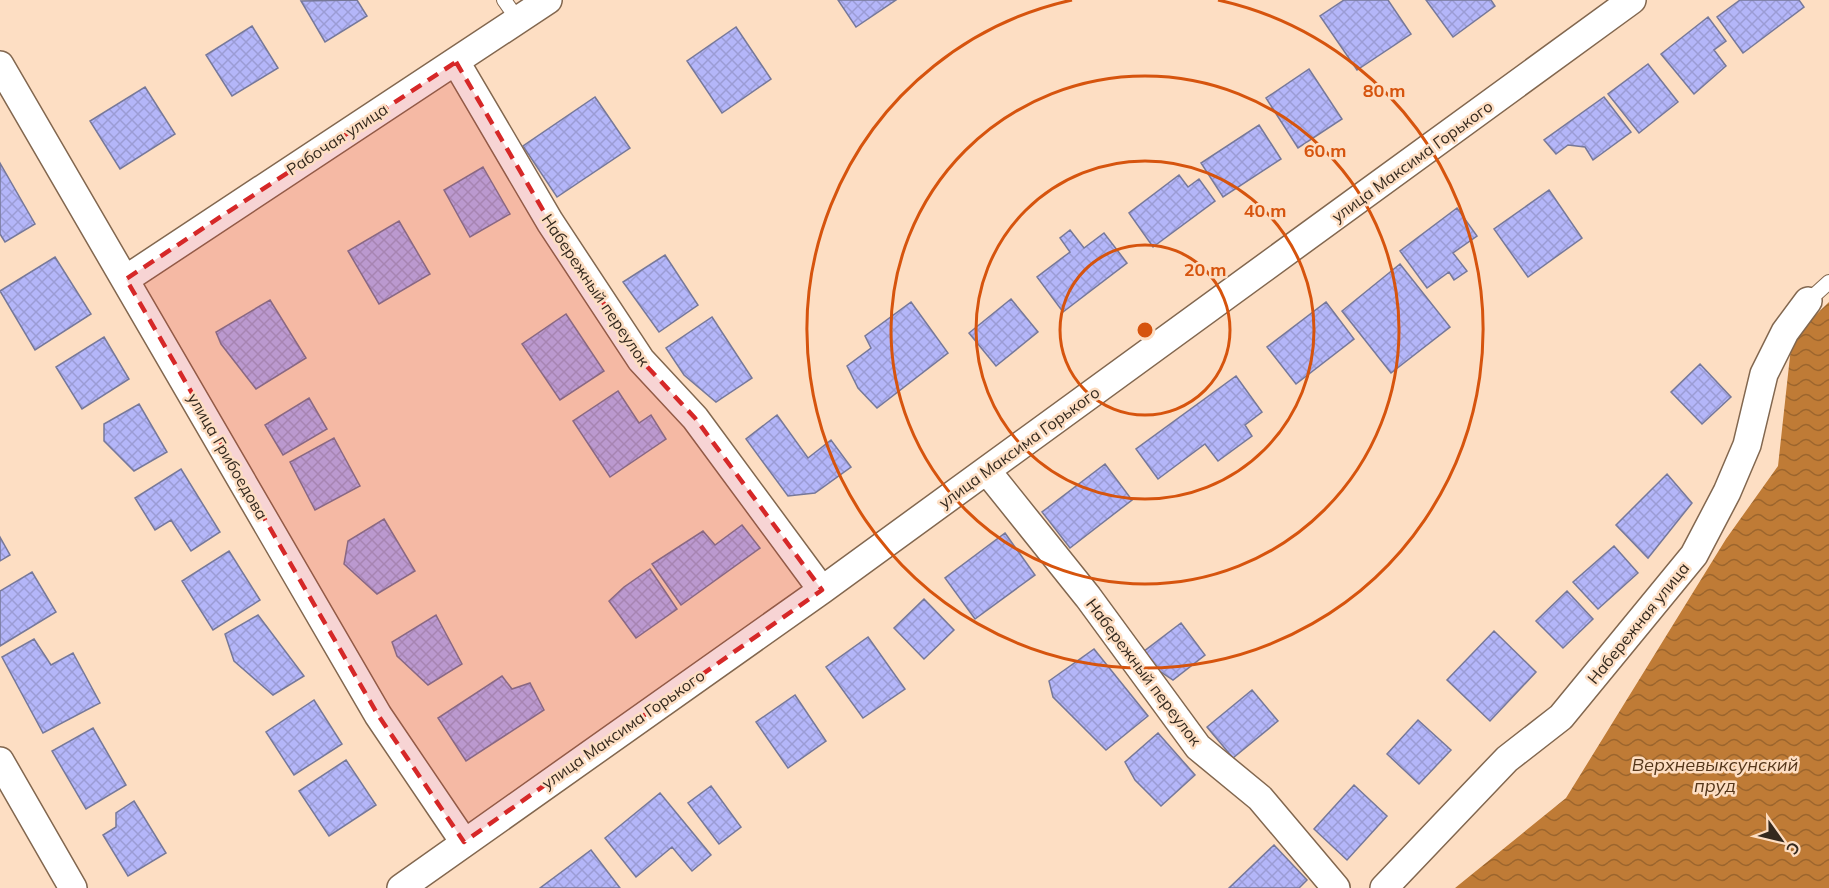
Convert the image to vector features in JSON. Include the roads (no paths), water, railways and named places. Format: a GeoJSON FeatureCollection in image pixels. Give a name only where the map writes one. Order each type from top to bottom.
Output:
{"type":"FeatureCollection","features":[{"type":"Feature","properties":{"kind":"street","name":"Рабочая улица"},"geometry":{"type":"LineString","coordinates":[[126,279],[456,62],[511,10],[548,0]]}},
{"type":"Feature","properties":{"kind":"street","name":"улица Максима Горького"},"geometry":{"type":"LineString","coordinates":[[401,888],[987,471],[1632,0]]}},
{"type":"Feature","properties":{"kind":"street","name":"Набережный переулок"},"geometry":{"type":"LineString","coordinates":[[456,62],[550,222],[640,360],[694,418],[822,590]]}},
{"type":"Feature","properties":{"kind":"street","name":"улица Грибоедова"},"geometry":{"type":"LineString","coordinates":[[0,65],[378,715],[464,842]]}},
{"type":"Feature","properties":{"kind":"street","name":"Набережная улица"},"geometry":{"type":"LineString","coordinates":[[1384,888],[1506,759],[1561,717],[1694,555],[1727,492],[1747,445],[1764,375],[1785,332],[1808,301]]}},
{"type":"Feature","properties":{"kind":"street","name":"Набережный переулок"},"geometry":{"type":"LineString","coordinates":[[987,471],[1088,597],[1198,747],[1260,798],[1336,888]]}},
{"type":"Feature","properties":{"kind":"street"},"geometry":{"type":"LineString","coordinates":[[0,761],[74,888]]}},
{"type":"Feature","properties":{"kind":"lane"},"geometry":{"type":"LineString","coordinates":[[1808,301],[1829,282]]}},
{"type":"Feature","properties":{"kind":"water","name":"Верхневыксунский пруд"},"geometry":{"type":"Polygon","coordinates":[[[1829,302],[1829,888],[1455,888],[1566,798],[1726,539],[1778,466],[1792,338],[1829,302]]]}}]}
